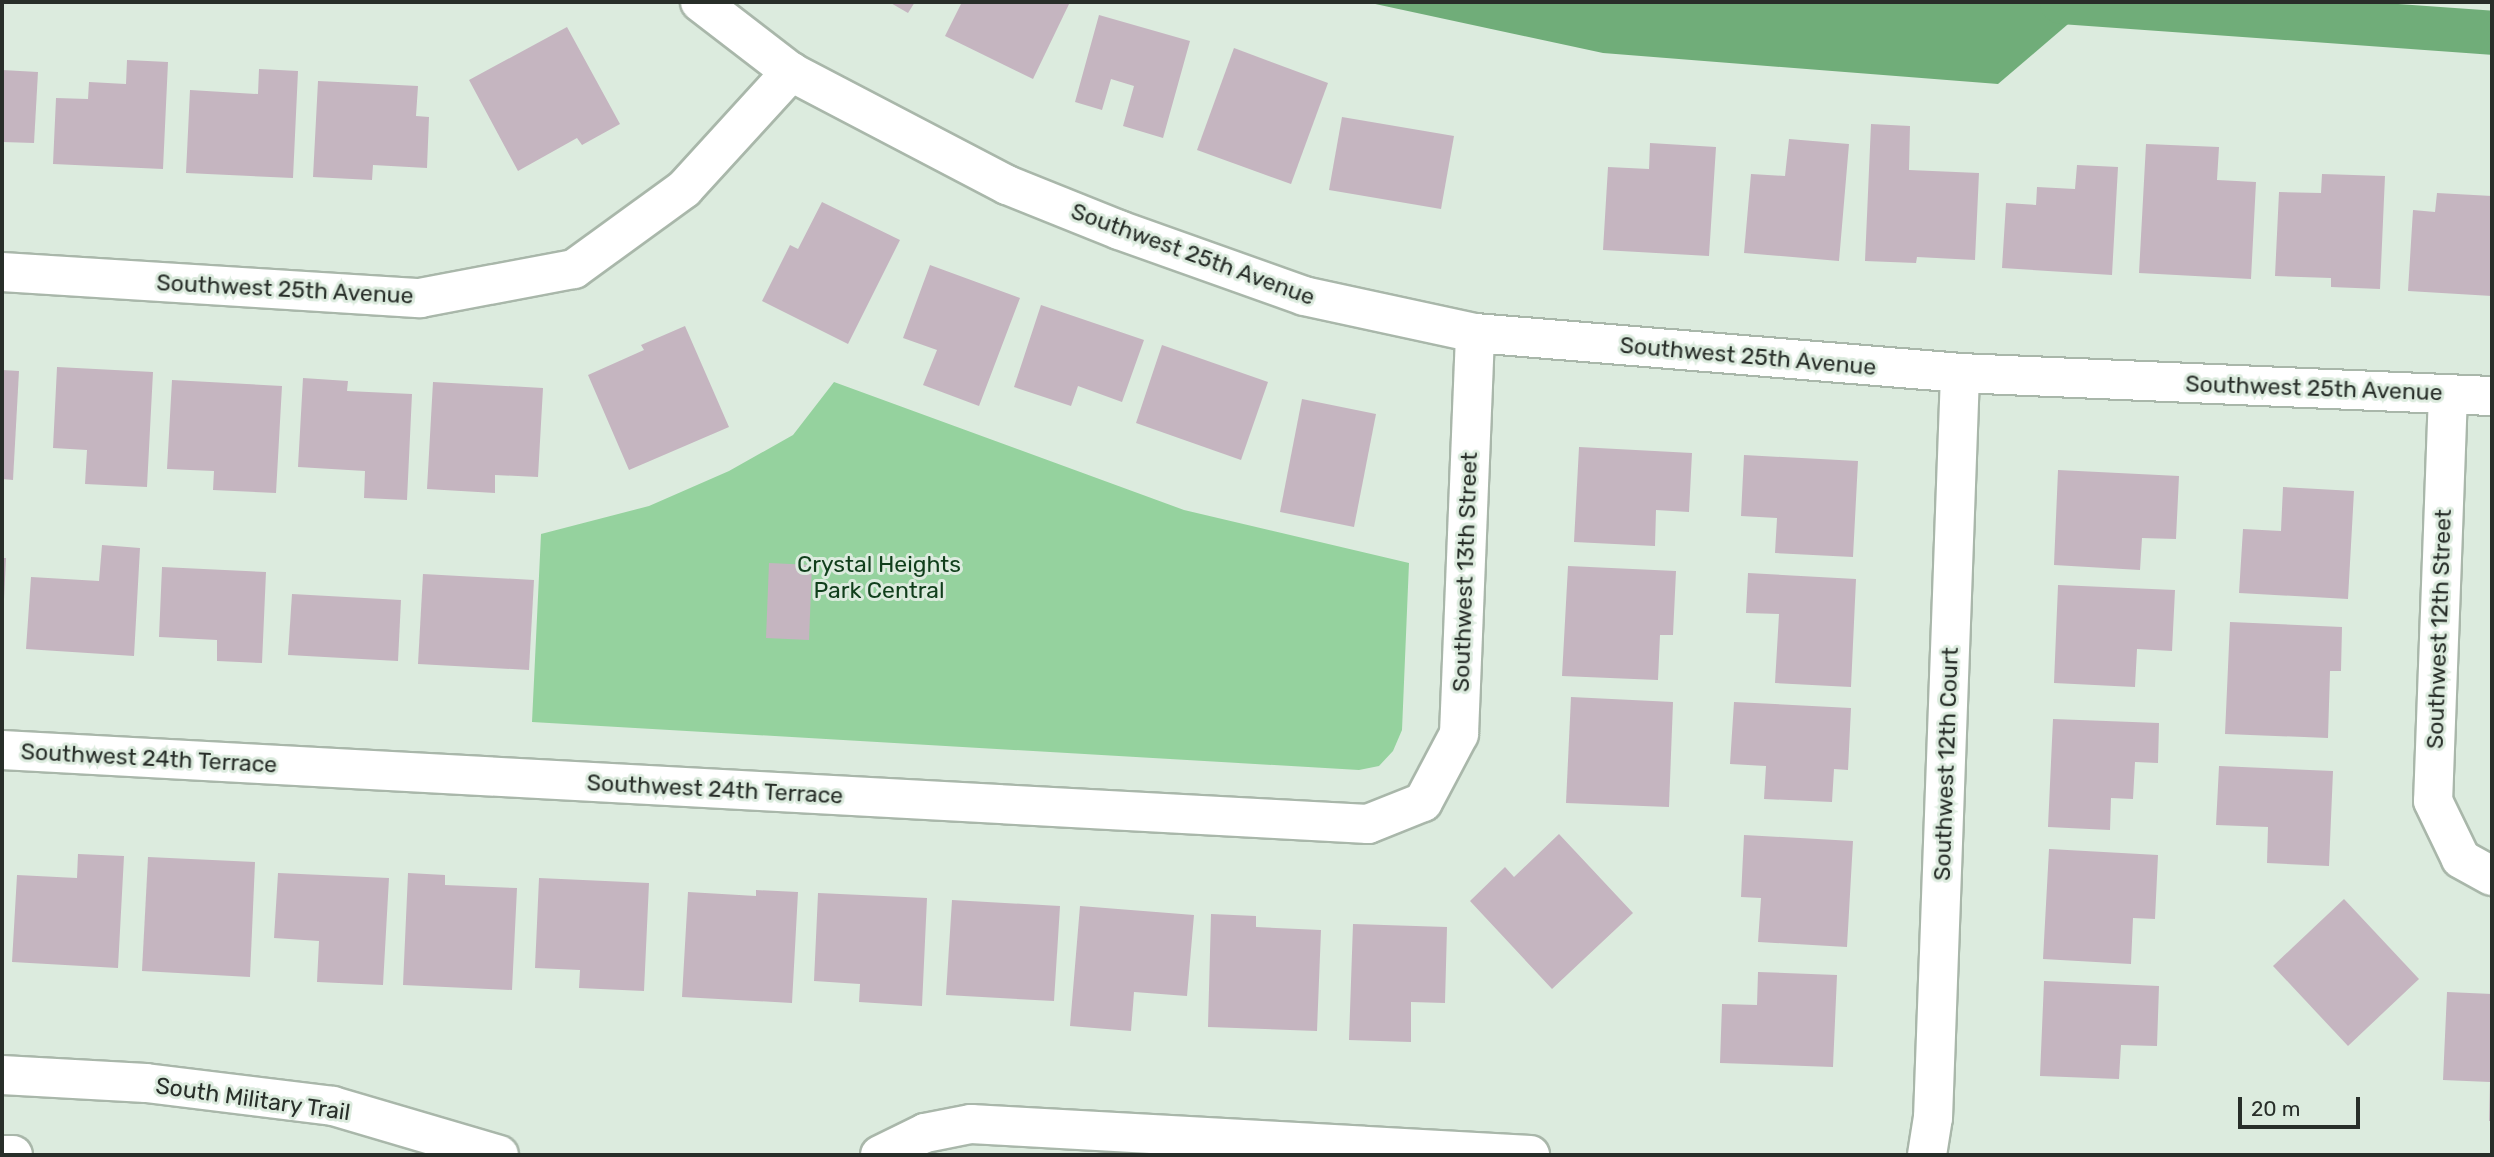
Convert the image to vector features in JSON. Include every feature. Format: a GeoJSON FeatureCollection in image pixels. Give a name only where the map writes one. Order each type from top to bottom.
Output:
{"type":"FeatureCollection","features":[{"type":"Feature","properties":{"kind":"street"},"geometry":{"type":"LineString","coordinates":[[700,2],[791,72]]}},
{"type":"Feature","properties":{"kind":"street","name":"Southwest 25th Avenue"},"geometry":{"type":"LineString","coordinates":[[2,271],[420,298],[574,269],[684,189],[791,72],[1007,185],[1119,230],[1304,296],[1475,333],[1960,373],[2492,396]]}},
{"type":"Feature","properties":{"kind":"street","name":"Southwest 13th Street"},"geometry":{"type":"LineString","coordinates":[[1423,802],[1459,734],[1475,333]]}},
{"type":"Feature","properties":{"kind":"street","name":"Southwest 12th Court"},"geometry":{"type":"LineString","coordinates":[[1927,1155],[1933,1118],[1960,373]]}},
{"type":"Feature","properties":{"kind":"street","name":"Southwest 12th Street"},"geometry":{"type":"LineString","coordinates":[[2448,394],[2433,800],[2476,868]]}},
{"type":"Feature","properties":{"kind":"street","name":"Southwest 24th Terrace"},"geometry":{"type":"LineString","coordinates":[[2,750],[1368,824],[1423,802]]}},
{"type":"Feature","properties":{"kind":"street","name":"South Military Trail"},"geometry":{"type":"LineString","coordinates":[[2,1075],[146,1083],[333,1106],[499,1155]]}},
{"type":"Feature","properties":{"kind":"street"},"geometry":{"type":"LineString","coordinates":[[880,1155],[925,1133],[971,1124],[1530,1155]]}},
{"type":"Feature","properties":{"kind":"street"},"geometry":{"type":"LineString","coordinates":[[2,1155],[13,1155]]}},
{"type":"Feature","properties":{"kind":"green space","name":"Crystal Heights Park Central"},"geometry":{"type":"Polygon","coordinates":[[[834,382],[1184,510],[1409,563],[1402,730],[1393,751],[1379,766],[1359,770],[532,722],[541,534],[649,506],[729,471],[793,435],[834,382]]]}},
{"type":"Feature","properties":{"kind":"shaded area"},"geometry":{"type":"Polygon","coordinates":[[[1366,2],[2082,2],[2088,7],[1998,84],[1603,53],[1366,2]]]}},
{"type":"Feature","properties":{"kind":"building"},"geometry":{"type":"Polygon","coordinates":[[[889,2],[915,2],[908,13],[889,2]]]}},
{"type":"Feature","properties":{"kind":"building"},"geometry":{"type":"Polygon","coordinates":[[[962,2],[1070,2],[1033,79],[945,36],[962,2]]]}},
{"type":"Feature","properties":{"kind":"building"},"geometry":{"type":"Polygon","coordinates":[[[1099,15],[1190,41],[1163,138],[1123,126],[1134,86],[1111,79],[1102,110],[1075,102],[1099,15]]]}},
{"type":"Feature","properties":{"kind":"building"},"geometry":{"type":"Polygon","coordinates":[[[567,27],[620,124],[582,145],[577,138],[518,171],[469,80],[567,27]]]}},
{"type":"Feature","properties":{"kind":"building"},"geometry":{"type":"Polygon","coordinates":[[[1234,48],[1328,83],[1291,184],[1197,150],[1234,48]]]}},
{"type":"Feature","properties":{"kind":"building"},"geometry":{"type":"Polygon","coordinates":[[[127,60],[168,62],[163,169],[53,164],[56,98],[88,99],[89,82],[126,84],[127,60]]]}},
{"type":"Feature","properties":{"kind":"building"},"geometry":{"type":"Polygon","coordinates":[[[259,69],[298,71],[293,178],[186,173],[190,90],[258,94],[259,69]]]}},
{"type":"Feature","properties":{"kind":"building"},"geometry":{"type":"Polygon","coordinates":[[[2,70],[38,72],[34,143],[2,142],[2,70]]]}},
{"type":"Feature","properties":{"kind":"building"},"geometry":{"type":"Polygon","coordinates":[[[318,81],[418,86],[416,116],[429,117],[427,168],[373,165],[372,180],[313,177],[318,81]]]}},
{"type":"Feature","properties":{"kind":"building"},"geometry":{"type":"Polygon","coordinates":[[[1342,117],[1454,136],[1441,209],[1329,190],[1342,117]]]}},
{"type":"Feature","properties":{"kind":"building"},"geometry":{"type":"Polygon","coordinates":[[[1871,124],[1910,126],[1909,170],[1979,173],[1975,260],[1917,257],[1916,263],[1865,261],[1871,124]]]}},
{"type":"Feature","properties":{"kind":"building"},"geometry":{"type":"Polygon","coordinates":[[[1789,139],[1849,144],[1839,261],[1744,253],[1751,174],[1785,176],[1789,139]]]}},
{"type":"Feature","properties":{"kind":"building"},"geometry":{"type":"Polygon","coordinates":[[[1650,143],[1716,147],[1709,256],[1603,250],[1608,167],[1649,169],[1650,143]]]}},
{"type":"Feature","properties":{"kind":"building"},"geometry":{"type":"Polygon","coordinates":[[[2146,144],[2219,147],[2217,180],[2256,182],[2251,279],[2139,273],[2146,144]]]}},
{"type":"Feature","properties":{"kind":"building"},"geometry":{"type":"Polygon","coordinates":[[[2077,165],[2118,167],[2112,275],[2002,268],[2006,203],[2036,205],[2037,187],[2075,189],[2077,165]]]}},
{"type":"Feature","properties":{"kind":"building"},"geometry":{"type":"Polygon","coordinates":[[[2322,174],[2385,176],[2380,289],[2331,287],[2331,278],[2275,276],[2279,192],[2321,193],[2322,174]]]}},
{"type":"Feature","properties":{"kind":"building"},"geometry":{"type":"Polygon","coordinates":[[[2437,193],[2492,196],[2492,296],[2408,291],[2413,210],[2435,212],[2437,193]]]}},
{"type":"Feature","properties":{"kind":"building"},"geometry":{"type":"Polygon","coordinates":[[[822,202],[900,240],[848,344],[762,301],[790,245],[798,249],[822,202]]]}},
{"type":"Feature","properties":{"kind":"building"},"geometry":{"type":"Polygon","coordinates":[[[930,265],[1020,298],[979,406],[923,385],[937,350],[903,338],[930,265]]]}},
{"type":"Feature","properties":{"kind":"building"},"geometry":{"type":"Polygon","coordinates":[[[1041,305],[1144,340],[1122,402],[1078,386],[1071,406],[1014,387],[1041,305]]]}},
{"type":"Feature","properties":{"kind":"building"},"geometry":{"type":"Polygon","coordinates":[[[685,326],[729,427],[629,470],[588,375],[644,350],[641,345],[685,326]]]}},
{"type":"Feature","properties":{"kind":"building"},"geometry":{"type":"Polygon","coordinates":[[[1162,345],[1268,382],[1241,460],[1136,423],[1162,345]]]}},
{"type":"Feature","properties":{"kind":"building"},"geometry":{"type":"Polygon","coordinates":[[[57,367],[153,372],[147,487],[85,484],[87,450],[53,448],[57,367]]]}},
{"type":"Feature","properties":{"kind":"building"},"geometry":{"type":"Polygon","coordinates":[[[2,370],[19,371],[13,480],[2,479],[2,370]]]}},
{"type":"Feature","properties":{"kind":"building"},"geometry":{"type":"Polygon","coordinates":[[[303,378],[348,381],[347,391],[412,394],[407,500],[364,498],[365,471],[298,467],[303,378]]]}},
{"type":"Feature","properties":{"kind":"building"},"geometry":{"type":"Polygon","coordinates":[[[172,380],[282,386],[276,493],[213,490],[214,471],[167,469],[172,380]]]}},
{"type":"Feature","properties":{"kind":"building"},"geometry":{"type":"Polygon","coordinates":[[[433,382],[543,388],[538,477],[495,475],[495,493],[427,489],[433,382]]]}},
{"type":"Feature","properties":{"kind":"building"},"geometry":{"type":"Polygon","coordinates":[[[1302,399],[1376,414],[1354,527],[1280,512],[1302,399]]]}},
{"type":"Feature","properties":{"kind":"building"},"geometry":{"type":"Polygon","coordinates":[[[1579,447],[1692,453],[1689,512],[1656,510],[1655,546],[1574,542],[1579,447]]]}},
{"type":"Feature","properties":{"kind":"building"},"geometry":{"type":"Polygon","coordinates":[[[1744,455],[1858,461],[1853,557],[1775,553],[1777,518],[1741,516],[1744,455]]]}},
{"type":"Feature","properties":{"kind":"building"},"geometry":{"type":"Polygon","coordinates":[[[2058,470],[2179,476],[2176,539],[2142,538],[2140,570],[2054,565],[2058,470]]]}},
{"type":"Feature","properties":{"kind":"building"},"geometry":{"type":"Polygon","coordinates":[[[2283,487],[2354,491],[2348,599],[2239,593],[2243,529],[2281,531],[2283,487]]]}},
{"type":"Feature","properties":{"kind":"building"},"geometry":{"type":"Polygon","coordinates":[[[102,545],[140,548],[134,656],[26,649],[31,577],[99,581],[102,545]]]}},
{"type":"Feature","properties":{"kind":"building"},"geometry":{"type":"Polygon","coordinates":[[[2,558],[6,558],[4,599],[2,599],[2,558]]]}},
{"type":"Feature","properties":{"kind":"building"},"geometry":{"type":"Polygon","coordinates":[[[769,563],[812,565],[809,640],[766,638],[769,563]]]}},
{"type":"Feature","properties":{"kind":"building"},"geometry":{"type":"Polygon","coordinates":[[[1568,566],[1676,571],[1673,635],[1660,635],[1658,680],[1562,676],[1568,566]]]}},
{"type":"Feature","properties":{"kind":"building"},"geometry":{"type":"Polygon","coordinates":[[[162,567],[266,572],[262,663],[217,661],[217,640],[159,637],[162,567]]]}},
{"type":"Feature","properties":{"kind":"building"},"geometry":{"type":"Polygon","coordinates":[[[1748,573],[1856,579],[1851,687],[1775,683],[1779,614],[1746,613],[1748,573]]]}},
{"type":"Feature","properties":{"kind":"building"},"geometry":{"type":"Polygon","coordinates":[[[423,574],[534,580],[529,670],[418,664],[423,574]]]}},
{"type":"Feature","properties":{"kind":"building"},"geometry":{"type":"Polygon","coordinates":[[[2058,585],[2175,590],[2172,651],[2137,649],[2135,687],[2054,683],[2058,585]]]}},
{"type":"Feature","properties":{"kind":"building"},"geometry":{"type":"Polygon","coordinates":[[[292,594],[401,600],[398,661],[288,655],[292,594]]]}},
{"type":"Feature","properties":{"kind":"building"},"geometry":{"type":"Polygon","coordinates":[[[2230,622],[2342,627],[2341,671],[2330,671],[2328,738],[2225,734],[2230,622]]]}},
{"type":"Feature","properties":{"kind":"building"},"geometry":{"type":"Polygon","coordinates":[[[1571,697],[1673,702],[1669,807],[1566,803],[1571,697]]]}},
{"type":"Feature","properties":{"kind":"building"},"geometry":{"type":"Polygon","coordinates":[[[1734,702],[1851,708],[1848,770],[1834,769],[1832,802],[1764,799],[1766,766],[1730,764],[1734,702]]]}},
{"type":"Feature","properties":{"kind":"building"},"geometry":{"type":"Polygon","coordinates":[[[2053,719],[2159,723],[2158,763],[2135,762],[2133,799],[2111,798],[2110,830],[2048,827],[2053,719]]]}},
{"type":"Feature","properties":{"kind":"building"},"geometry":{"type":"Polygon","coordinates":[[[2219,766],[2333,771],[2329,866],[2267,863],[2268,827],[2216,825],[2219,766]]]}},
{"type":"Feature","properties":{"kind":"building"},"geometry":{"type":"Polygon","coordinates":[[[1559,834],[1633,913],[1552,989],[1470,901],[1505,867],[1514,877],[1559,834]]]}},
{"type":"Feature","properties":{"kind":"building"},"geometry":{"type":"Polygon","coordinates":[[[1744,835],[1853,841],[1847,947],[1758,942],[1761,898],[1741,897],[1744,835]]]}},
{"type":"Feature","properties":{"kind":"building"},"geometry":{"type":"Polygon","coordinates":[[[2049,849],[2158,855],[2155,919],[2133,918],[2131,964],[2043,959],[2049,849]]]}},
{"type":"Feature","properties":{"kind":"building"},"geometry":{"type":"Polygon","coordinates":[[[78,854],[124,856],[118,968],[12,962],[17,875],[77,878],[78,854]]]}},
{"type":"Feature","properties":{"kind":"building"},"geometry":{"type":"Polygon","coordinates":[[[148,857],[255,862],[250,977],[142,971],[148,857]]]}},
{"type":"Feature","properties":{"kind":"building"},"geometry":{"type":"Polygon","coordinates":[[[278,873],[389,878],[383,985],[317,982],[319,941],[274,938],[278,873]]]}},
{"type":"Feature","properties":{"kind":"building"},"geometry":{"type":"Polygon","coordinates":[[[408,873],[445,875],[445,885],[517,888],[512,990],[403,985],[408,873]]]}},
{"type":"Feature","properties":{"kind":"building"},"geometry":{"type":"Polygon","coordinates":[[[539,878],[649,883],[644,991],[579,988],[580,970],[535,968],[539,878]]]}},
{"type":"Feature","properties":{"kind":"building"},"geometry":{"type":"Polygon","coordinates":[[[756,890],[798,892],[792,1003],[682,997],[688,892],[756,896],[756,890]]]}},
{"type":"Feature","properties":{"kind":"building"},"geometry":{"type":"Polygon","coordinates":[[[818,893],[927,898],[922,1006],[859,1002],[860,984],[814,981],[818,893]]]}},
{"type":"Feature","properties":{"kind":"building"},"geometry":{"type":"Polygon","coordinates":[[[2344,899],[2419,979],[2348,1046],[2273,966],[2344,899]]]}},
{"type":"Feature","properties":{"kind":"building"},"geometry":{"type":"Polygon","coordinates":[[[952,900],[1060,906],[1054,1001],[946,995],[952,900]]]}},
{"type":"Feature","properties":{"kind":"building"},"geometry":{"type":"Polygon","coordinates":[[[1080,906],[1194,915],[1187,996],[1134,992],[1131,1031],[1070,1026],[1080,906]]]}},
{"type":"Feature","properties":{"kind":"building"},"geometry":{"type":"Polygon","coordinates":[[[1211,914],[1256,916],[1256,927],[1321,930],[1317,1031],[1208,1027],[1211,914]]]}},
{"type":"Feature","properties":{"kind":"building"},"geometry":{"type":"Polygon","coordinates":[[[1353,924],[1447,927],[1445,1003],[1411,1002],[1411,1042],[1349,1040],[1353,924]]]}},
{"type":"Feature","properties":{"kind":"building"},"geometry":{"type":"Polygon","coordinates":[[[1758,972],[1837,975],[1833,1067],[1720,1063],[1722,1004],[1757,1005],[1758,972]]]}},
{"type":"Feature","properties":{"kind":"building"},"geometry":{"type":"Polygon","coordinates":[[[2044,981],[2159,986],[2157,1046],[2121,1045],[2119,1079],[2040,1076],[2044,981]]]}},
{"type":"Feature","properties":{"kind":"building"},"geometry":{"type":"Polygon","coordinates":[[[2447,992],[2492,994],[2492,1121],[2489,1121],[2490,1082],[2443,1080],[2447,992]]]}},
{"type":"Feature","properties":{"kind":"waterway"},"geometry":{"type":"LineString","coordinates":[[2062,2],[2492,33]]}}]}
